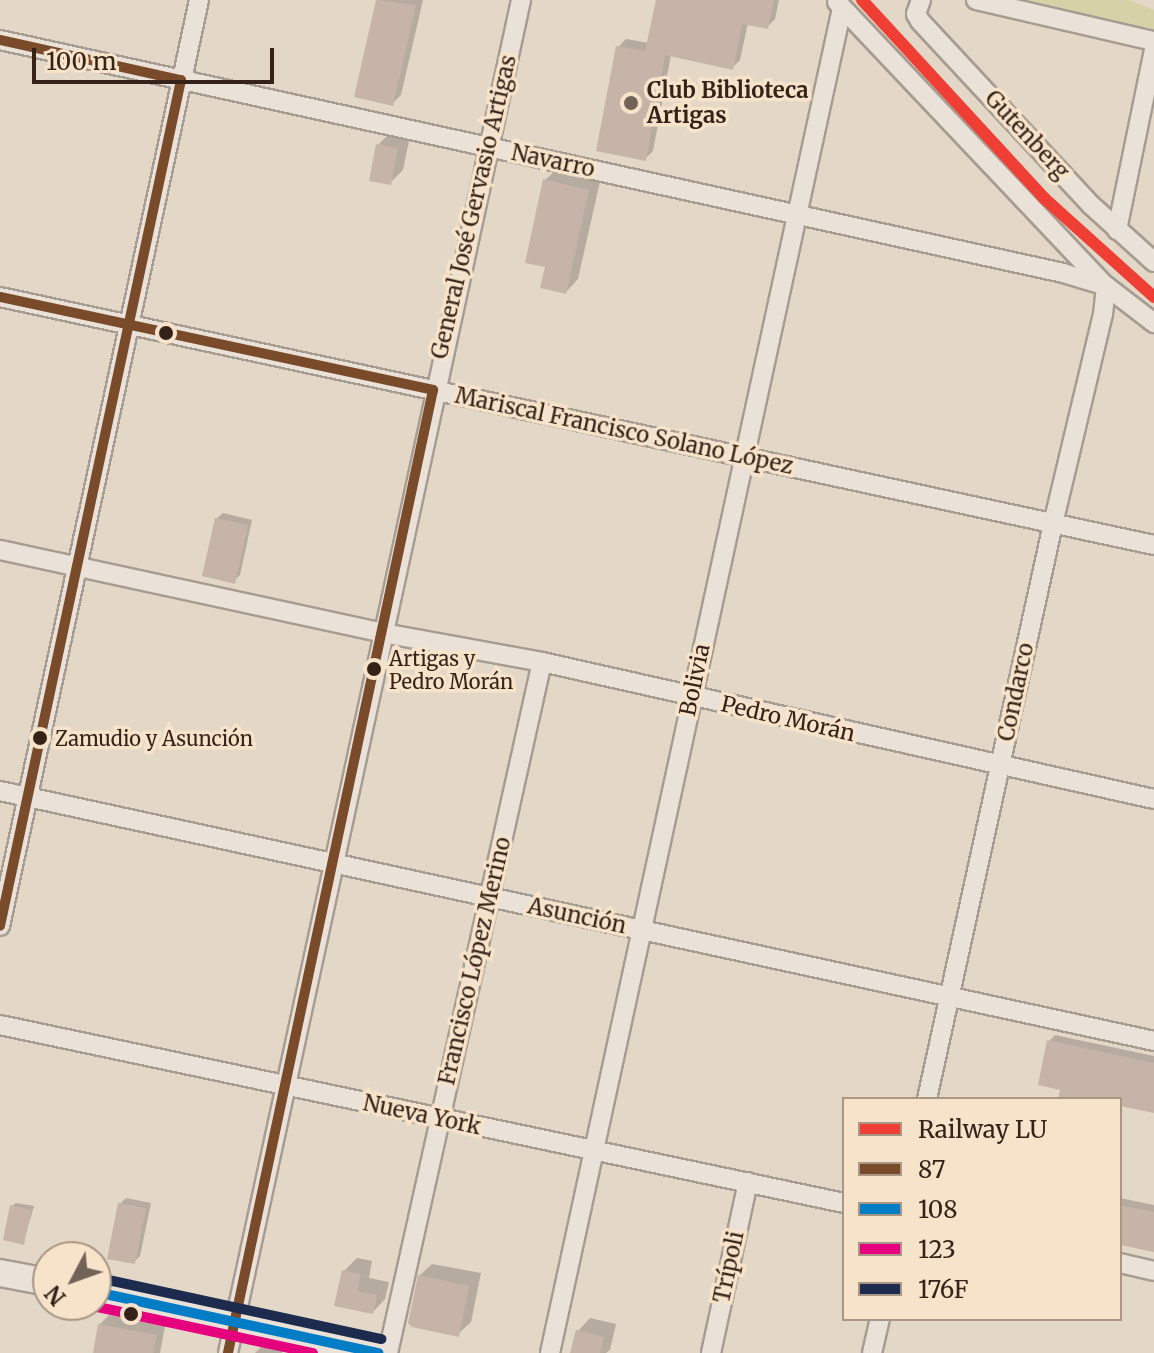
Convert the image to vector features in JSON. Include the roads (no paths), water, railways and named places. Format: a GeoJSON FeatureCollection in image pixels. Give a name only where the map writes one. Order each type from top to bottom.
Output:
{"type":"FeatureCollection","features":[{"type":"Feature","properties":{"kind":"main road"},"geometry":{"type":"LineString","coordinates":[[0,1273],[32,1279]]}},
{"type":"Feature","properties":{"kind":"main road"},"geometry":{"type":"LineString","coordinates":[[112,1295],[379,1353]]}},
{"type":"Feature","properties":{"kind":"street"},"geometry":{"type":"LineString","coordinates":[[0,926],[199,0]]}},
{"type":"Feature","properties":{"kind":"street","name":"General José Gervasio Artigas"},"geometry":{"type":"LineString","coordinates":[[228,1353],[433,390],[521,0]]}},
{"type":"Feature","properties":{"kind":"street","name":"Gutenberg"},"geometry":{"type":"LineString","coordinates":[[921,0],[916,14],[920,21],[1117,230],[1154,262]]}},
{"type":"Feature","properties":{"kind":"street"},"geometry":{"type":"LineString","coordinates":[[976,0],[1154,41]]}},
{"type":"Feature","properties":{"kind":"street"},"geometry":{"type":"LineString","coordinates":[[839,4],[1106,286],[1154,323]]}},
{"type":"Feature","properties":{"kind":"street","name":"Bolivia"},"geometry":{"type":"LineString","coordinates":[[550,1353],[742,457],[798,215],[839,4]]}},
{"type":"Feature","properties":{"kind":"street","name":"Navarro"},"geometry":{"type":"LineString","coordinates":[[0,40],[798,215],[1106,286]]}},
{"type":"Feature","properties":{"kind":"street"},"geometry":{"type":"LineString","coordinates":[[1117,230],[1154,50]]}},
{"type":"Feature","properties":{"kind":"street","name":"Condarco"},"geometry":{"type":"LineString","coordinates":[[927,1097],[1053,524],[1103,314],[1106,286]]}},
{"type":"Feature","properties":{"kind":"street","name":"Mariscal Francisco Solano López"},"geometry":{"type":"LineString","coordinates":[[0,297],[1154,545]]}},
{"type":"Feature","properties":{"kind":"street","name":"Pedro Morán"},"geometry":{"type":"LineString","coordinates":[[0,550],[383,633],[542,662],[1154,799]]}},
{"type":"Feature","properties":{"kind":"street","name":"Francisco López Merino"},"geometry":{"type":"LineString","coordinates":[[388,1353],[542,662]]}},
{"type":"Feature","properties":{"kind":"street","name":"Asunción"},"geometry":{"type":"LineString","coordinates":[[0,791],[1154,1041]]}},
{"type":"Feature","properties":{"kind":"street","name":"Nueva York"},"geometry":{"type":"LineString","coordinates":[[0,1025],[842,1203]]}},
{"type":"Feature","properties":{"kind":"street","name":"Trípoli"},"geometry":{"type":"LineString","coordinates":[[711,1353],[748,1182]]}},
{"type":"Feature","properties":{"kind":"street"},"geometry":{"type":"LineString","coordinates":[[1122,1263],[1154,1271]]}},
{"type":"Feature","properties":{"kind":"street"},"geometry":{"type":"LineString","coordinates":[[872,1353],[880,1321]]}},
{"type":"Feature","properties":{"kind":"rail line","name":"LU"},"geometry":{"type":"LineString","coordinates":[[862,0],[1044,198],[1154,297]]}},
{"type":"Feature","properties":{"kind":"place","name":"Club Biblioteca Artigas"},"geometry":{"type":"Point","coordinates":[631,103]}},
{"type":"Feature","properties":{"kind":"place","name":"Artigas y Pedro Morán"},"geometry":{"type":"Point","coordinates":[374,669]}},
{"type":"Feature","properties":{"kind":"place","name":"Zamudio y Asunción"},"geometry":{"type":"Point","coordinates":[40,738]}}]}
